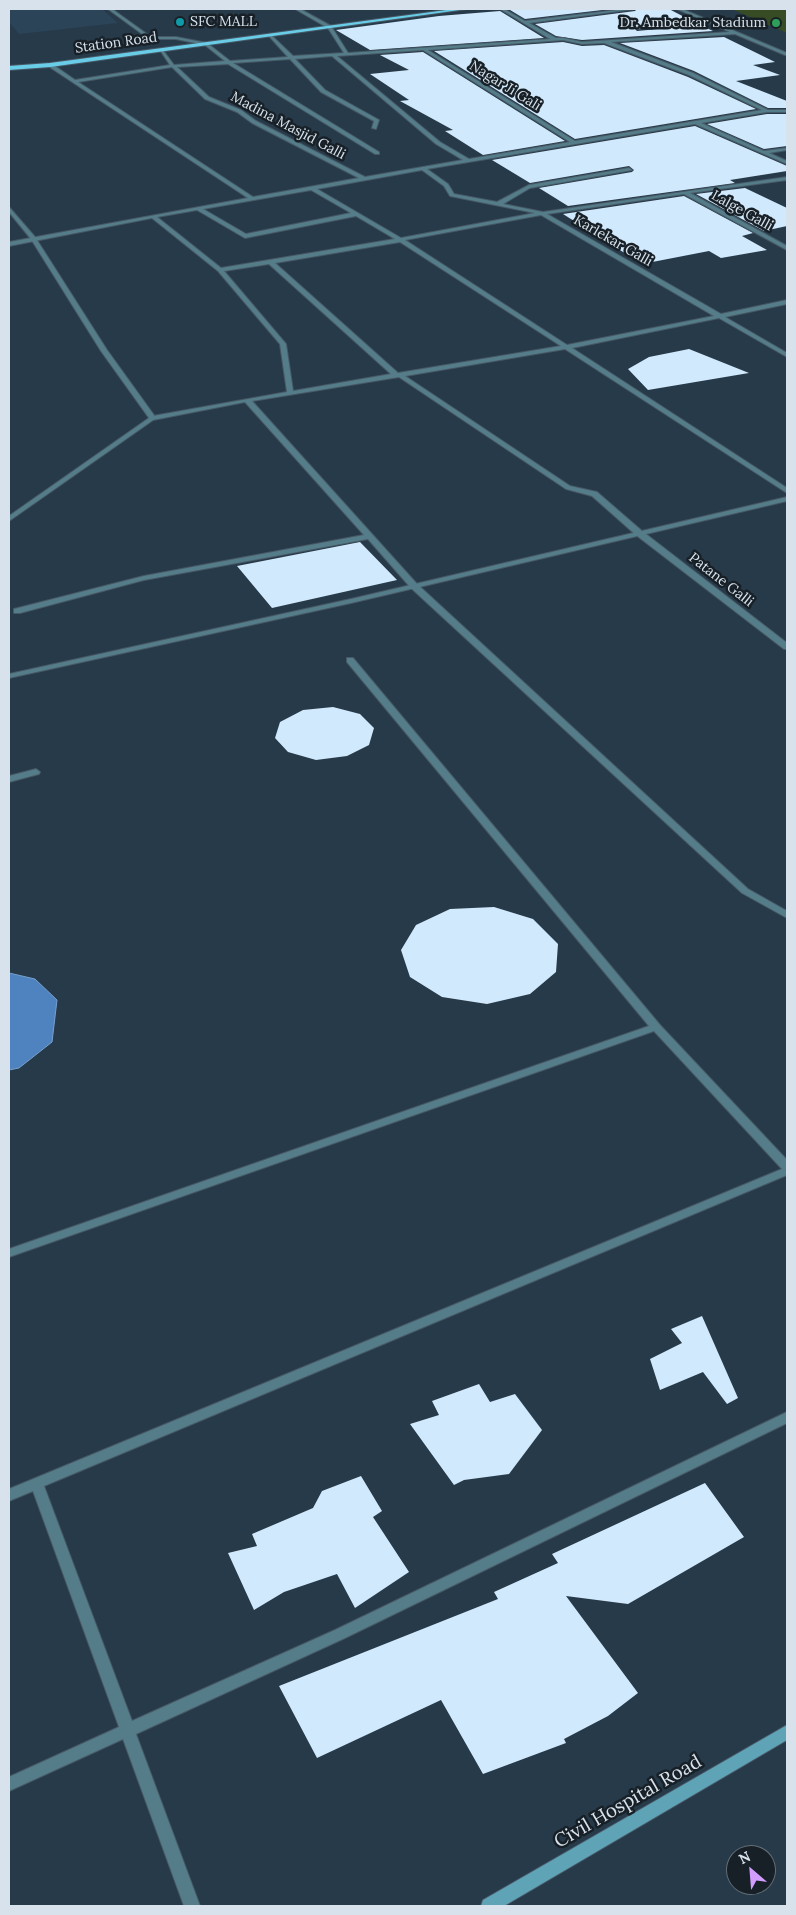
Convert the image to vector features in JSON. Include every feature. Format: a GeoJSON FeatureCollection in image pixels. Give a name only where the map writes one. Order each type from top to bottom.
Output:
{"type":"FeatureCollection","features":[{"type":"Feature","properties":{"kind":"highway","name":"Station Road"},"geometry":{"type":"LineString","coordinates":[[9,68],[50,65],[464,9]]}},
{"type":"Feature","properties":{"kind":"main road","name":"Civil Hospital Road"},"geometry":{"type":"LineString","coordinates":[[489,1906],[787,1732]]}},
{"type":"Feature","properties":{"kind":"street"},"geometry":{"type":"LineString","coordinates":[[110,9],[150,38],[176,38],[206,44],[230,62],[377,153]]}},
{"type":"Feature","properties":{"kind":"street"},"geometry":{"type":"LineString","coordinates":[[297,9],[330,27],[347,54]]}},
{"type":"Feature","properties":{"kind":"street"},"geometry":{"type":"LineString","coordinates":[[502,9],[554,39]]}},
{"type":"Feature","properties":{"kind":"street"},"geometry":{"type":"LineString","coordinates":[[524,22],[633,9]]}},
{"type":"Feature","properties":{"kind":"street"},"geometry":{"type":"LineString","coordinates":[[679,9],[787,54]]}},
{"type":"Feature","properties":{"kind":"street"},"geometry":{"type":"LineString","coordinates":[[638,28],[707,21]]}},
{"type":"Feature","properties":{"kind":"street"},"geometry":{"type":"LineString","coordinates":[[75,81],[173,66],[554,39],[582,43],[602,40],[733,32]]}},
{"type":"Feature","properties":{"kind":"street"},"geometry":{"type":"LineString","coordinates":[[270,35],[323,91],[377,121],[374,128]]}},
{"type":"Feature","properties":{"kind":"street"},"geometry":{"type":"LineString","coordinates":[[602,40],[691,74],[767,111]]}},
{"type":"Feature","properties":{"kind":"street","name":"Nagar Ji Gali"},"geometry":{"type":"LineString","coordinates":[[424,49],[574,142]]}},
{"type":"Feature","properties":{"kind":"street","name":"Madina Masjid Galli"},"geometry":{"type":"LineString","coordinates":[[162,50],[173,66],[206,98],[239,111],[254,122],[364,179]]}},
{"type":"Feature","properties":{"kind":"street"},"geometry":{"type":"LineString","coordinates":[[333,55],[438,143],[468,161]]}},
{"type":"Feature","properties":{"kind":"street"},"geometry":{"type":"LineString","coordinates":[[50,65],[253,199]]}},
{"type":"Feature","properties":{"kind":"street"},"geometry":{"type":"LineString","coordinates":[[9,244],[153,216],[574,142],[767,111],[787,110]]}},
{"type":"Feature","properties":{"kind":"street"},"geometry":{"type":"LineString","coordinates":[[696,122],[787,163]]}},
{"type":"Feature","properties":{"kind":"street"},"geometry":{"type":"LineString","coordinates":[[764,152],[787,149]]}},
{"type":"Feature","properties":{"kind":"street","name":"Karlekar Galli"},"geometry":{"type":"LineString","coordinates":[[423,169],[446,185],[452,195],[541,213],[787,354]]}},
{"type":"Feature","properties":{"kind":"street"},"geometry":{"type":"LineString","coordinates":[[498,204],[529,187],[629,170]]}},
{"type":"Feature","properties":{"kind":"street"},"geometry":{"type":"LineString","coordinates":[[220,270],[401,240],[541,213],[787,178]]}},
{"type":"Feature","properties":{"kind":"street"},"geometry":{"type":"LineString","coordinates":[[312,188],[401,240],[787,491]]}},
{"type":"Feature","properties":{"kind":"street","name":"Lalge Galli"},"geometry":{"type":"LineString","coordinates":[[686,193],[787,248]]}},
{"type":"Feature","properties":{"kind":"street"},"geometry":{"type":"LineString","coordinates":[[198,208],[246,236],[356,214]]}},
{"type":"Feature","properties":{"kind":"street"},"geometry":{"type":"LineString","coordinates":[[9,209],[33,238],[104,351],[153,418]]}},
{"type":"Feature","properties":{"kind":"street"},"geometry":{"type":"LineString","coordinates":[[153,216],[220,270],[283,344],[290,394]]}},
{"type":"Feature","properties":{"kind":"street","name":"Patane Galli"},"geometry":{"type":"LineString","coordinates":[[270,262],[398,375],[568,488],[594,494],[639,533],[787,647]]}},
{"type":"Feature","properties":{"kind":"street"},"geometry":{"type":"LineString","coordinates":[[9,519],[153,418],[247,400],[567,347],[787,302]]}},
{"type":"Feature","properties":{"kind":"street"},"geometry":{"type":"LineString","coordinates":[[247,400],[414,586],[745,891],[787,915]]}},
{"type":"Feature","properties":{"kind":"street"},"geometry":{"type":"LineString","coordinates":[[9,676],[414,586],[787,499]]}},
{"type":"Feature","properties":{"kind":"street"},"geometry":{"type":"LineString","coordinates":[[17,610],[144,578],[370,536]]}},
{"type":"Feature","properties":{"kind":"street"},"geometry":{"type":"LineString","coordinates":[[350,660],[656,1027],[787,1167]]}},
{"type":"Feature","properties":{"kind":"street"},"geometry":{"type":"LineString","coordinates":[[9,779],[36,772]]}},
{"type":"Feature","properties":{"kind":"street"},"geometry":{"type":"LineString","coordinates":[[9,1253],[656,1027]]}},
{"type":"Feature","properties":{"kind":"street"},"geometry":{"type":"LineString","coordinates":[[9,1495],[787,1171]]}},
{"type":"Feature","properties":{"kind":"street"},"geometry":{"type":"LineString","coordinates":[[9,1784],[340,1634],[787,1417]]}},
{"type":"Feature","properties":{"kind":"street"},"geometry":{"type":"LineString","coordinates":[[37,1484],[192,1906]]}},
{"type":"Feature","properties":{"kind":"shaded area"},"geometry":{"type":"Polygon","coordinates":[[[9,9],[102,9],[118,23],[19,34],[9,22],[9,9]]]}},
{"type":"Feature","properties":{"kind":"green space","name":"Dr. Ambedkar Stadium"},"geometry":{"type":"Polygon","coordinates":[[[732,9],[787,9],[787,33],[743,14],[732,9]]]}},
{"type":"Feature","properties":{"kind":"water"},"geometry":{"type":"Polygon","coordinates":[[[9,973],[35,979],[57,1000],[52,1042],[19,1068],[9,1070],[9,973]]]}},
{"type":"Feature","properties":{"kind":"building"},"geometry":{"type":"Polygon","coordinates":[[[611,9],[525,19],[510,10],[611,9]]]}},
{"type":"Feature","properties":{"kind":"building"},"geometry":{"type":"Polygon","coordinates":[[[637,9],[669,9],[690,20],[636,26],[634,28],[637,31],[700,25],[713,31],[582,40],[556,36],[535,24],[635,11],[637,9]]]}},
{"type":"Feature","properties":{"kind":"building"},"geometry":{"type":"Polygon","coordinates":[[[500,11],[544,38],[370,50],[336,30],[439,16],[500,11]]]}},
{"type":"Feature","properties":{"kind":"building"},"geometry":{"type":"Polygon","coordinates":[[[724,37],[775,62],[753,65],[780,75],[736,81],[787,101],[787,108],[768,108],[694,71],[620,43],[724,37]]]}},
{"type":"Feature","properties":{"kind":"building"},"geometry":{"type":"Polygon","coordinates":[[[563,42],[582,46],[604,45],[688,77],[756,109],[575,139],[434,51],[563,42]]]}},
{"type":"Feature","properties":{"kind":"building"},"geometry":{"type":"Polygon","coordinates":[[[423,52],[565,141],[483,155],[445,131],[453,130],[400,101],[409,100],[370,74],[409,70],[380,55],[423,52]]]}},
{"type":"Feature","properties":{"kind":"building"},"geometry":{"type":"Polygon","coordinates":[[[767,114],[787,114],[787,146],[764,149],[707,124],[767,114]]]}},
{"type":"Feature","properties":{"kind":"building"},"geometry":{"type":"Polygon","coordinates":[[[695,126],[787,166],[787,171],[730,180],[735,183],[568,206],[539,188],[632,172],[634,170],[629,166],[530,183],[492,160],[695,126]]]}},
{"type":"Feature","properties":{"kind":"building"},"geometry":{"type":"Polygon","coordinates":[[[745,188],[787,208],[787,226],[764,231],[696,194],[745,188]]]}},
{"type":"Feature","properties":{"kind":"building"},"geometry":{"type":"Polygon","coordinates":[[[684,196],[753,233],[742,236],[767,250],[721,258],[709,251],[642,264],[563,214],[684,196]]]}},
{"type":"Feature","properties":{"kind":"building"},"geometry":{"type":"Polygon","coordinates":[[[689,349],[749,373],[648,390],[628,369],[649,357],[689,349]]]}},
{"type":"Feature","properties":{"kind":"building"},"geometry":{"type":"Polygon","coordinates":[[[360,542],[397,580],[272,608],[237,566],[360,542]]]}},
{"type":"Feature","properties":{"kind":"building"},"geometry":{"type":"Polygon","coordinates":[[[333,707],[360,714],[374,728],[369,745],[347,756],[316,760],[288,752],[275,738],[280,722],[303,710],[333,707]]]}},
{"type":"Feature","properties":{"kind":"building"},"geometry":{"type":"Polygon","coordinates":[[[494,907],[533,919],[558,944],[556,972],[530,994],[487,1004],[442,997],[410,977],[401,950],[416,925],[450,909],[494,907]]]}},
{"type":"Feature","properties":{"kind":"building"},"geometry":{"type":"Polygon","coordinates":[[[702,1316],[738,1398],[727,1404],[703,1372],[660,1390],[650,1359],[682,1343],[671,1329],[702,1316]]]}},
{"type":"Feature","properties":{"kind":"building"},"geometry":{"type":"Polygon","coordinates":[[[479,1384],[490,1402],[515,1394],[542,1430],[509,1474],[464,1480],[454,1485],[410,1424],[439,1415],[432,1401],[479,1384]]]}},
{"type":"Feature","properties":{"kind":"building"},"geometry":{"type":"Polygon","coordinates":[[[361,1476],[382,1511],[373,1517],[409,1572],[355,1608],[337,1574],[284,1592],[254,1610],[228,1553],[257,1546],[252,1534],[313,1508],[322,1491],[361,1476]]]}},
{"type":"Feature","properties":{"kind":"building"},"geometry":{"type":"Polygon","coordinates":[[[705,1483],[744,1537],[628,1604],[566,1596],[638,1693],[608,1716],[564,1739],[566,1743],[483,1774],[441,1700],[317,1758],[279,1686],[498,1599],[494,1592],[558,1563],[552,1554],[705,1483]]]}},
{"type":"Feature","properties":{"kind":"place","name":"SFC MALL"},"geometry":{"type":"Point","coordinates":[180,22]}},
{"type":"Feature","properties":{"kind":"place","name":"Dr. Ambedkar Stadium"},"geometry":{"type":"Point","coordinates":[776,23]}}]}
